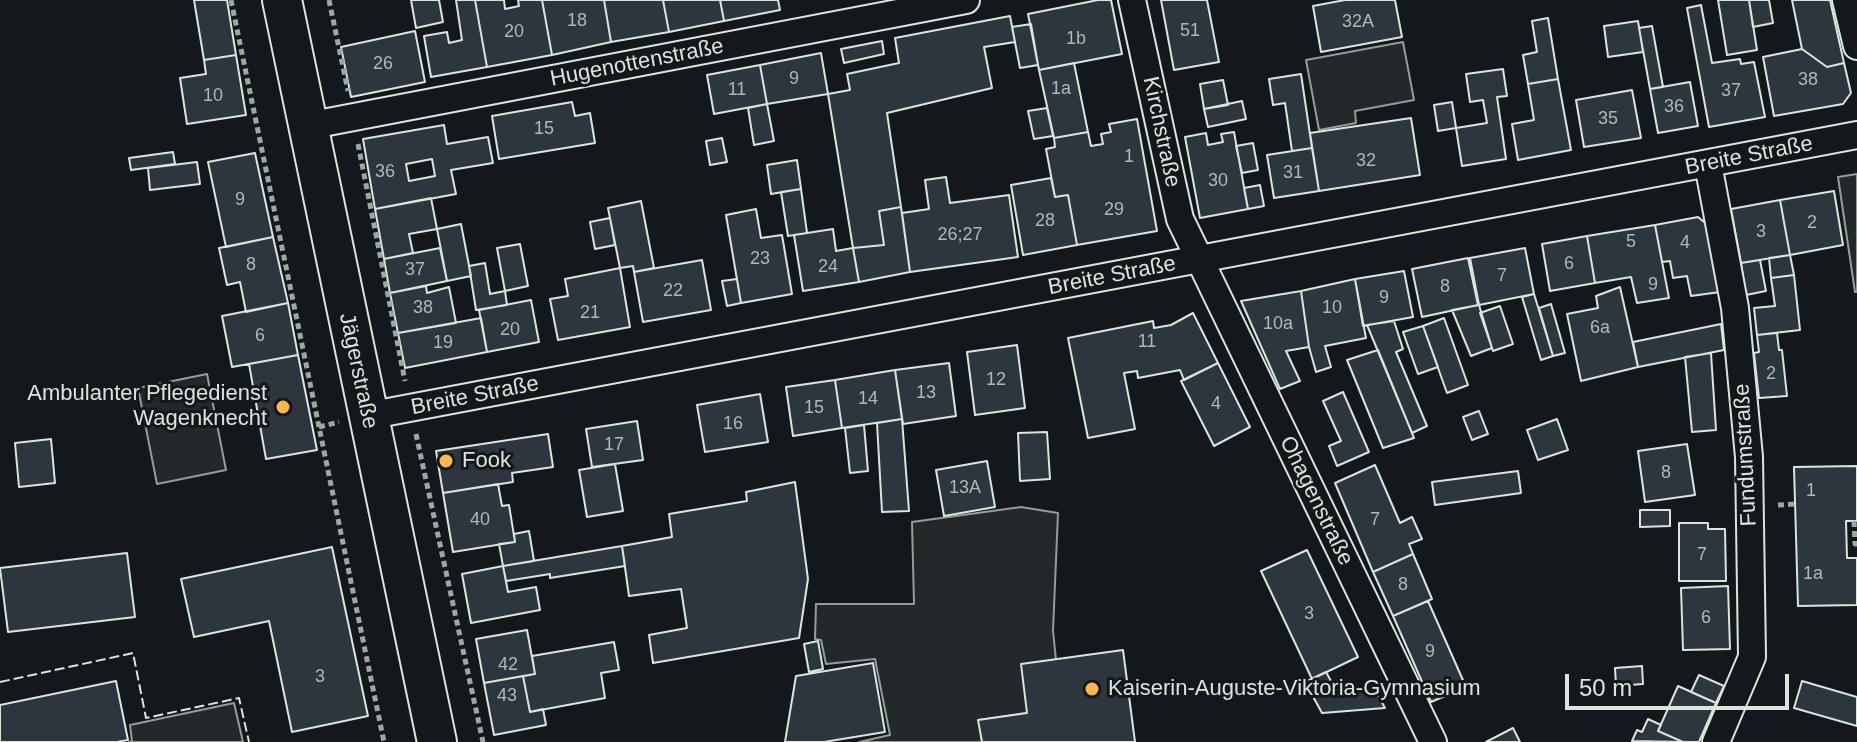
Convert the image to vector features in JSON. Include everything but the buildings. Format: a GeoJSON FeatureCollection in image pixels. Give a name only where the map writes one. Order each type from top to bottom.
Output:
{"type":"FeatureCollection","features":[{"type":"Feature","properties":{"kind":"street","name":"Jägerstraße"},"geometry":{"type":"LineString","coordinates":[[282,0],[437,742]]}},
{"type":"Feature","properties":{"kind":"street","name":"Hugenottenstraße"},"geometry":{"type":"LineString","coordinates":[[307,126],[966,0]]}},
{"type":"Feature","properties":{"kind":"street","name":"Kirchstraße"},"geometry":{"type":"LineString","coordinates":[[1132,0],[1180,219],[1200,259]]}},
{"type":"Feature","properties":{"kind":"street"},"geometry":{"type":"LineString","coordinates":[[1846,0],[1857,46]]}},
{"type":"Feature","properties":{"kind":"street","name":"Breite Straße"},"geometry":{"type":"LineString","coordinates":[[367,416],[1857,135]]}},
{"type":"Feature","properties":{"kind":"street","name":"Fundumstraße"},"geometry":{"type":"LineString","coordinates":[[1708,164],[1735,308],[1749,457],[1752,657],[1716,742]]}},
{"type":"Feature","properties":{"kind":"street","name":"Ohagenstraße"},"geometry":{"type":"LineString","coordinates":[[1200,259],[1433,742]]}},
{"type":"Feature","properties":{"kind":"path"},"geometry":{"type":"LineString","coordinates":[[231,0],[384,742]]}},
{"type":"Feature","properties":{"kind":"path"},"geometry":{"type":"LineString","coordinates":[[329,0],[410,408],[483,742]]}},
{"type":"Feature","properties":{"kind":"path"},"geometry":{"type":"LineString","coordinates":[[1778,505],[1795,504]]}},
{"type":"Feature","properties":{"kind":"path"},"geometry":{"type":"LineString","coordinates":[[1854,524],[1857,544]]}},
{"type":"Feature","properties":{"kind":"shaded area"},"geometry":{"type":"Polygon","coordinates":[[[1403,42],[1414,100],[1355,111],[1356,123],[1319,130],[1306,60],[1403,42]]]}},
{"type":"Feature","properties":{"kind":"shaded area"},"geometry":{"type":"Polygon","coordinates":[[[1857,174],[1857,292],[1855,292],[1838,177],[1857,174]]]}},
{"type":"Feature","properties":{"kind":"shaded area"},"geometry":{"type":"Polygon","coordinates":[[[207,374],[226,470],[157,484],[138,388],[207,374]]]}},
{"type":"Feature","properties":{"kind":"shaded area"},"geometry":{"type":"Polygon","coordinates":[[[1021,507],[1058,513],[1053,631],[1056,660],[1027,713],[979,720],[982,742],[859,742],[890,735],[875,659],[826,664],[821,640],[815,639],[816,604],[914,604],[912,522],[1021,507]]]}},
{"type":"Feature","properties":{"kind":"shaded area"},"geometry":{"type":"Polygon","coordinates":[[[234,703],[243,742],[129,742],[132,741],[130,725],[234,703]]]}},
{"type":"Feature","properties":{"kind":"fence"},"geometry":{"type":"LineString","coordinates":[[0,682],[133,653],[146,718],[239,698],[249,742]]}},
{"type":"Feature","properties":{"kind":"place","name":"Ambulanter Pflegedienst Wagenknecht"},"geometry":{"type":"Point","coordinates":[283,407]}},
{"type":"Feature","properties":{"kind":"place","name":"Fook"},"geometry":{"type":"Point","coordinates":[446,461]}},
{"type":"Feature","properties":{"kind":"place","name":"Kaiserin-Auguste-Viktoria-Gymnasium"},"geometry":{"type":"Point","coordinates":[1092,689]}}]}
